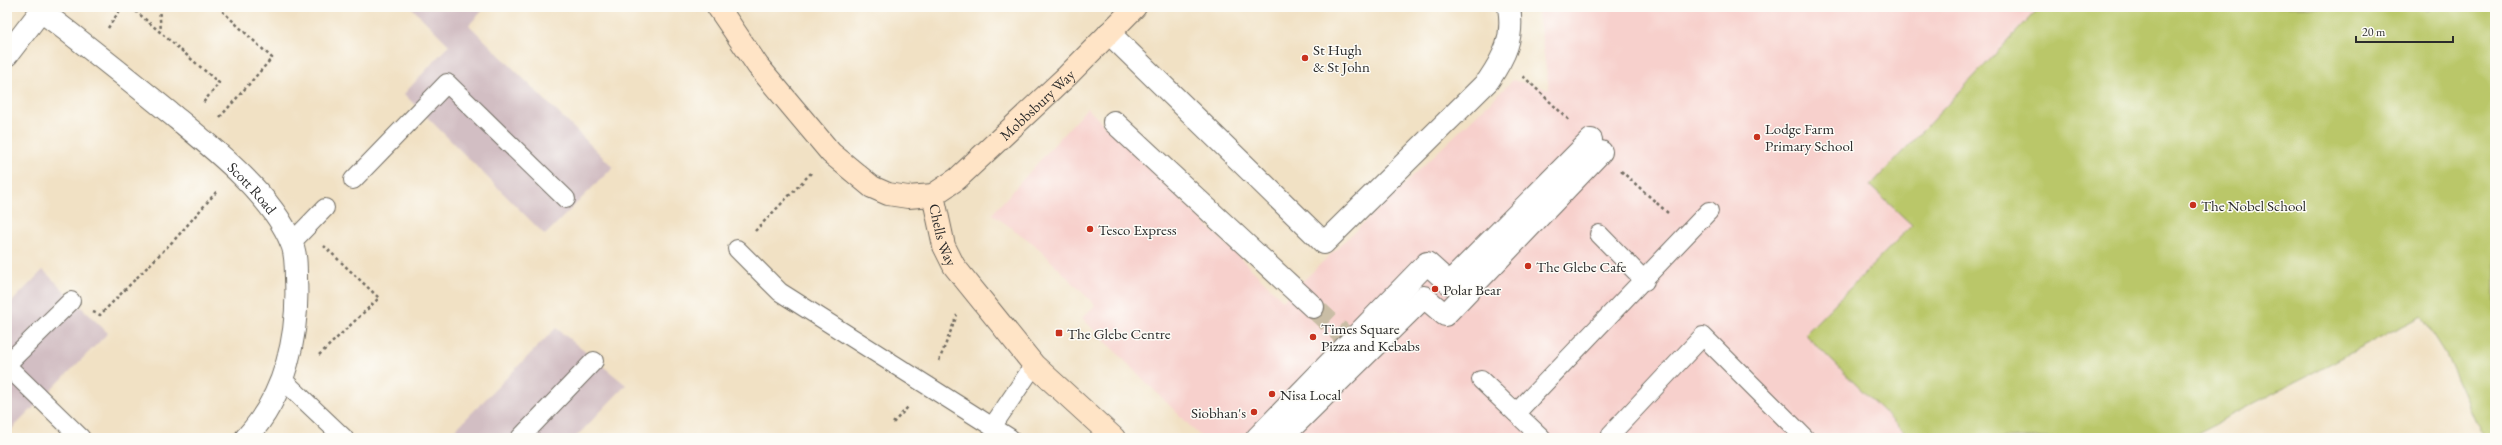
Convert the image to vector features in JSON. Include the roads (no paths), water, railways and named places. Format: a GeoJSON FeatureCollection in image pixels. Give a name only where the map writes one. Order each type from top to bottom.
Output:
{"type":"FeatureCollection","features":[{"type":"Feature","properties":{"kind":"street","name":"Chells Way"},"geometry":{"type":"LineString","coordinates":[[718,7],[758,66],[831,153],[857,176],[882,191],[908,197],[933,195],[944,246],[954,266],[1034,365],[1114,438]]}},
{"type":"Feature","properties":{"kind":"street","name":"Mobbsbury Way"},"geometry":{"type":"LineString","coordinates":[[933,195],[957,179],[1067,76],[1134,7]]}},
{"type":"Feature","properties":{"kind":"street"},"geometry":{"type":"LineString","coordinates":[[1109,33],[1324,243],[1488,81],[1504,58],[1509,37],[1509,7]]}},
{"type":"Feature","properties":{"kind":"street"},"geometry":{"type":"LineString","coordinates":[[7,55],[43,9]]}},
{"type":"Feature","properties":{"kind":"street","name":"Scott Road"},"geometry":{"type":"LineString","coordinates":[[43,9],[201,139],[235,170],[277,217],[292,242],[295,263],[297,317],[282,379],[267,410],[246,438]]}},
{"type":"Feature","properties":{"kind":"street"},"geometry":{"type":"LineString","coordinates":[[1114,122],[1312,307]]}},
{"type":"Feature","properties":{"kind":"street"},"geometry":{"type":"LineString","coordinates":[[1416,290],[1445,315],[1456,290],[1596,146]]}},
{"type":"Feature","properties":{"kind":"street"},"geometry":{"type":"LineString","coordinates":[[1257,438],[1291,428],[1416,290],[1427,263],[1456,290]]}},
{"type":"Feature","properties":{"kind":"street"},"geometry":{"type":"LineString","coordinates":[[1291,428],[1347,338],[1416,290]]}},
{"type":"Feature","properties":{"kind":"lane"},"geometry":{"type":"LineString","coordinates":[[353,180],[446,83],[566,199]]}},
{"type":"Feature","properties":{"kind":"lane"},"geometry":{"type":"LineString","coordinates":[[292,242],[325,208]]}},
{"type":"Feature","properties":{"kind":"lane"},"geometry":{"type":"LineString","coordinates":[[1516,413],[1645,281],[1709,211]]}},
{"type":"Feature","properties":{"kind":"lane"},"geometry":{"type":"LineString","coordinates":[[1599,234],[1645,281]]}},
{"type":"Feature","properties":{"kind":"lane"},"geometry":{"type":"LineString","coordinates":[[737,249],[780,292],[1010,438]]}},
{"type":"Feature","properties":{"kind":"lane"},"geometry":{"type":"LineString","coordinates":[[71,301],[7,365],[81,438]]}},
{"type":"Feature","properties":{"kind":"lane"},"geometry":{"type":"LineString","coordinates":[[1611,436],[1703,336],[1806,438]]}},
{"type":"Feature","properties":{"kind":"lane"},"geometry":{"type":"LineString","coordinates":[[520,438],[594,361]]}},
{"type":"Feature","properties":{"kind":"lane"},"geometry":{"type":"LineString","coordinates":[[992,427],[1034,365]]}},
{"type":"Feature","properties":{"kind":"lane"},"geometry":{"type":"LineString","coordinates":[[282,379],[344,438]]}},
{"type":"Feature","properties":{"kind":"lane"},"geometry":{"type":"LineString","coordinates":[[1481,380],[1542,438]]}},
{"type":"Feature","properties":{"kind":"tunnel"},"geometry":{"type":"LineString","coordinates":[[1313,307],[1343,335]]}},
{"type":"Feature","properties":{"kind":"place","name":"St Hugh & St John"},"geometry":{"type":"Point","coordinates":[1305,58]}},
{"type":"Feature","properties":{"kind":"place","name":"Lodge Farm Primary School"},"geometry":{"type":"Point","coordinates":[1757,137]}},
{"type":"Feature","properties":{"kind":"place","name":"The Nobel School"},"geometry":{"type":"Point","coordinates":[2193,205]}},
{"type":"Feature","properties":{"kind":"place","name":"Tesco Express"},"geometry":{"type":"Point","coordinates":[1090,229]}},
{"type":"Feature","properties":{"kind":"place","name":"The Glebe Cafe"},"geometry":{"type":"Point","coordinates":[1528,266]}},
{"type":"Feature","properties":{"kind":"place","name":"Polar Bear"},"geometry":{"type":"Point","coordinates":[1435,289]}},
{"type":"Feature","properties":{"kind":"place","name":"The Glebe Centre"},"geometry":{"type":"Point","coordinates":[1059,333]}},
{"type":"Feature","properties":{"kind":"place","name":"Times Square Pizza and Kebabs"},"geometry":{"type":"Point","coordinates":[1313,337]}},
{"type":"Feature","properties":{"kind":"place","name":"Nisa Local"},"geometry":{"type":"Point","coordinates":[1272,394]}},
{"type":"Feature","properties":{"kind":"place","name":"Siobhan's"},"geometry":{"type":"Point","coordinates":[1254,412]}}]}
